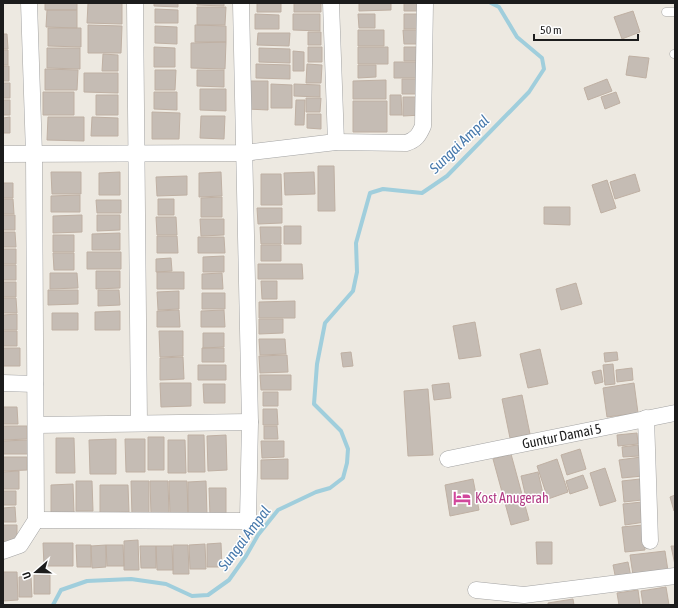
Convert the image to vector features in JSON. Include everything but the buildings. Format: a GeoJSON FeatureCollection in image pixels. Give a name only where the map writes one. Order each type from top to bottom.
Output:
{"type":"FeatureCollection","features":[{"type":"Feature","properties":{"kind":"street"},"geometry":{"type":"LineString","coordinates":[[3,551],[20,545],[26,538],[36,520],[34,154],[29,3]]}},
{"type":"Feature","properties":{"kind":"street"},"geometry":{"type":"LineString","coordinates":[[135,3],[139,423]]}},
{"type":"Feature","properties":{"kind":"street"},"geometry":{"type":"LineString","coordinates":[[36,520],[247,521],[249,513],[250,422],[241,3]]}},
{"type":"Feature","properties":{"kind":"street"},"geometry":{"type":"LineString","coordinates":[[331,3],[336,142]]}},
{"type":"Feature","properties":{"kind":"street"},"geometry":{"type":"LineString","coordinates":[[3,154],[136,152],[244,153],[336,142],[406,143],[414,141],[419,135],[423,126],[425,3]]}},
{"type":"Feature","properties":{"kind":"street"},"geometry":{"type":"LineString","coordinates":[[3,383],[35,384]]}},
{"type":"Feature","properties":{"kind":"street","name":"Guntur Damai 5"},"geometry":{"type":"LineString","coordinates":[[448,459],[675,412]]}},
{"type":"Feature","properties":{"kind":"street"},"geometry":{"type":"LineString","coordinates":[[646,418],[650,541]]}},
{"type":"Feature","properties":{"kind":"street"},"geometry":{"type":"LineString","coordinates":[[36,425],[250,422]]}},
{"type":"Feature","properties":{"kind":"street"},"geometry":{"type":"LineString","coordinates":[[476,590],[524,595],[675,576]]}},
{"type":"Feature","properties":{"kind":"lane"},"geometry":{"type":"LineString","coordinates":[[666,12],[675,12]]}},
{"type":"Feature","properties":{"kind":"waterway","name":"Sungai Ampal"},"geometry":{"type":"LineString","coordinates":[[53,605],[61,590],[87,581],[131,579],[166,584],[192,596],[208,595],[229,580],[246,556],[258,535],[278,510],[316,492],[330,488],[343,478],[347,463],[348,449],[341,431],[314,404],[317,364],[325,323],[353,291],[357,272],[356,243],[370,193],[383,189],[422,193],[447,176],[529,92],[544,69],[542,58],[517,37],[499,7],[491,3]]}},
{"type":"Feature","properties":{"kind":"place","name":"Kost Anugerah"},"geometry":{"type":"Point","coordinates":[462,498]}}]}
